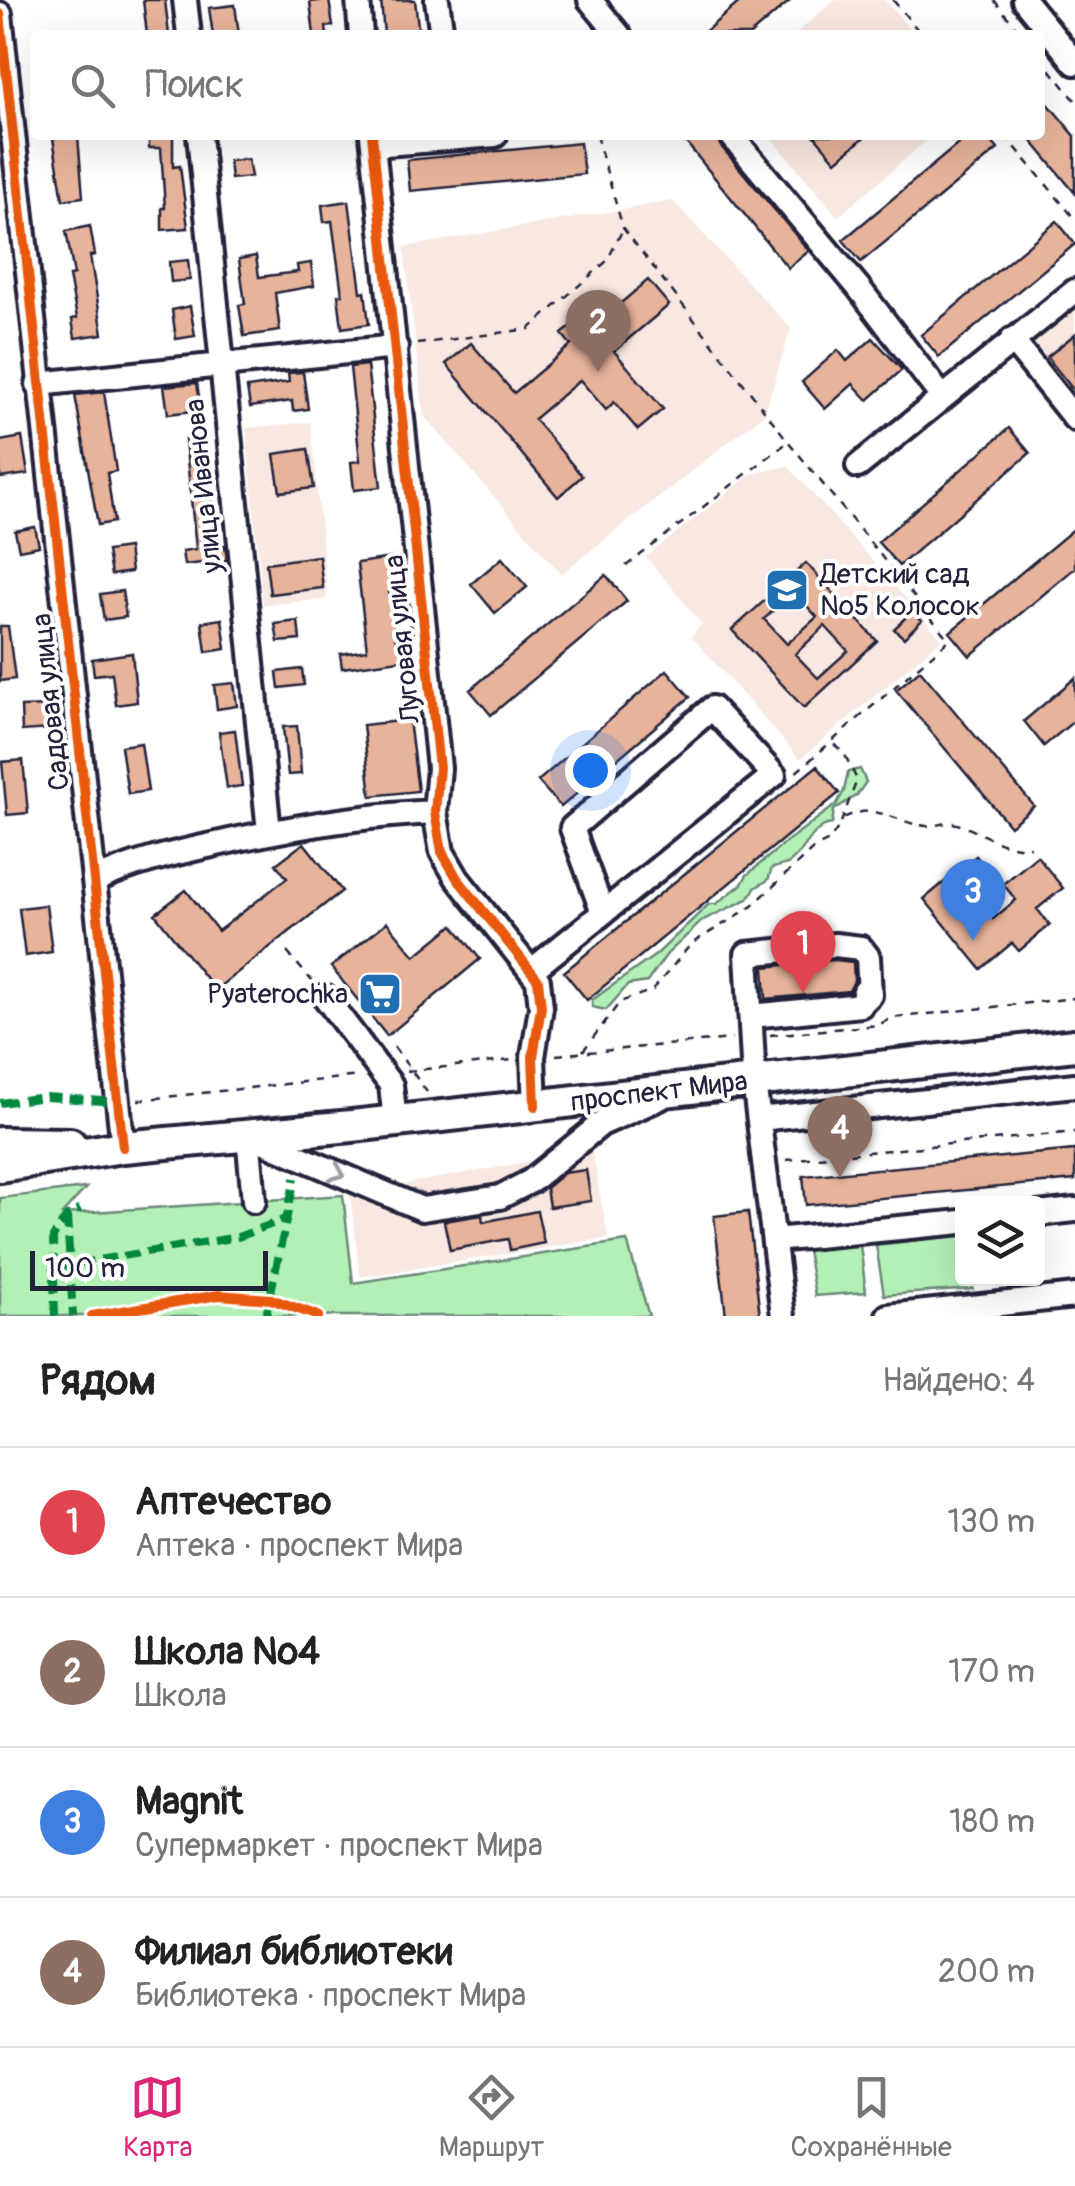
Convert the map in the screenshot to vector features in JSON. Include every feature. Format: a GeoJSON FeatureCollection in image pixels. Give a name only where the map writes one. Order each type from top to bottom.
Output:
{"type":"FeatureCollection","features":[{"type":"Feature","properties":{"kind":"main road","name":"проспект Мира"},"geometry":{"type":"LineString","coordinates":[[123,1146],[395,1122],[1075,1044]]}},
{"type":"Feature","properties":{"kind":"main road"},"geometry":{"type":"LineString","coordinates":[[0,1143],[123,1146]]}},
{"type":"Feature","properties":{"kind":"main road"},"geometry":{"type":"LineString","coordinates":[[0,1166],[123,1146]]}},
{"type":"Feature","properties":{"kind":"street"},"geometry":{"type":"LineString","coordinates":[[185,0],[188,30]]}},
{"type":"Feature","properties":{"kind":"street"},"geometry":{"type":"LineString","coordinates":[[358,0],[361,30]]}},
{"type":"Feature","properties":{"kind":"street"},"geometry":{"type":"LineString","coordinates":[[437,0],[441,30]]}},
{"type":"Feature","properties":{"kind":"street"},"geometry":{"type":"LineString","coordinates":[[590,0],[615,30]]}},
{"type":"Feature","properties":{"kind":"street"},"geometry":{"type":"LineString","coordinates":[[1024,0],[1075,63]]}},
{"type":"Feature","properties":{"kind":"street","name":"Садовая улица"},"geometry":{"type":"LineString","coordinates":[[0,14],[7,152],[38,384],[123,1146]]}},
{"type":"Feature","properties":{"kind":"street","name":"улица Иванова"},"geometry":{"type":"LineString","coordinates":[[199,140],[269,832]]}},
{"type":"Feature","properties":{"kind":"street","name":"Луговая улица"},"geometry":{"type":"LineString","coordinates":[[373,140],[439,768],[435,812],[442,852],[457,878],[538,980],[541,1007],[533,1057],[535,1106]]}},
{"type":"Feature","properties":{"kind":"street"},"geometry":{"type":"LineString","coordinates":[[736,140],[858,287],[942,397]]}},
{"type":"Feature","properties":{"kind":"street"},"geometry":{"type":"LineString","coordinates":[[858,466],[1075,291]]}},
{"type":"Feature","properties":{"kind":"street"},"geometry":{"type":"LineString","coordinates":[[1012,340],[1075,419]]}},
{"type":"Feature","properties":{"kind":"street"},"geometry":{"type":"LineString","coordinates":[[38,384],[396,347]]}},
{"type":"Feature","properties":{"kind":"street"},"geometry":{"type":"LineString","coordinates":[[531,972],[774,775],[712,708],[572,828],[603,913]]}},
{"type":"Feature","properties":{"kind":"street"},"geometry":{"type":"LineString","coordinates":[[94,881],[131,864],[269,832],[359,818],[435,812]]}},
{"type":"Feature","properties":{"kind":"street"},"geometry":{"type":"LineString","coordinates":[[751,1026],[862,1005],[863,952],[856,947],[836,945],[747,954],[754,1081],[784,1316]]}},
{"type":"Feature","properties":{"kind":"street"},"geometry":{"type":"LineString","coordinates":[[320,991],[391,1085],[395,1122]]}},
{"type":"Feature","properties":{"kind":"street"},"geometry":{"type":"LineString","coordinates":[[759,1120],[1075,1084]]}},
{"type":"Feature","properties":{"kind":"street"},"geometry":{"type":"LineString","coordinates":[[254,1201],[248,1135],[422,1210],[442,1208],[500,1198],[531,1181],[601,1124],[677,1090]]}},
{"type":"Feature","properties":{"kind":"street"},"geometry":{"type":"LineString","coordinates":[[1045,1213],[1075,1210]]}},
{"type":"Feature","properties":{"kind":"street"},"geometry":{"type":"LineString","coordinates":[[774,1240],[955,1223]]}},
{"type":"Feature","properties":{"kind":"street"},"geometry":{"type":"LineString","coordinates":[[888,1316],[1075,1296]]}},
{"type":"Feature","properties":{"kind":"path"},"geometry":{"type":"LineString","coordinates":[[892,0],[918,30]]}},
{"type":"Feature","properties":{"kind":"path"},"geometry":{"type":"LineString","coordinates":[[994,0],[1018,30]]}},
{"type":"Feature","properties":{"kind":"path"},"geometry":{"type":"LineString","coordinates":[[1045,63],[1075,100]]}},
{"type":"Feature","properties":{"kind":"path"},"geometry":{"type":"LineString","coordinates":[[597,140],[623,228],[949,640],[792,775]]}},
{"type":"Feature","properties":{"kind":"path"},"geometry":{"type":"LineString","coordinates":[[1009,140],[1075,219]]}},
{"type":"Feature","properties":{"kind":"path"},"geometry":{"type":"LineString","coordinates":[[396,347],[529,328],[607,261],[623,228]]}},
{"type":"Feature","properties":{"kind":"path"},"geometry":{"type":"LineString","coordinates":[[626,566],[788,441]]}},
{"type":"Feature","properties":{"kind":"path"},"geometry":{"type":"LineString","coordinates":[[582,1053],[620,1002],[652,990],[690,944],[751,907],[813,849],[829,841],[843,818],[857,780],[844,753],[831,742]]}},
{"type":"Feature","properties":{"kind":"path"},"geometry":{"type":"LineString","coordinates":[[843,818],[872,810],[926,826],[952,822],[1000,843],[1030,847]]}},
{"type":"Feature","properties":{"kind":"path"},"geometry":{"type":"LineString","coordinates":[[287,952],[320,991]]}},
{"type":"Feature","properties":{"kind":"path"},"geometry":{"type":"LineString","coordinates":[[118,1102],[582,1053],[751,1026],[870,1026],[892,1018],[1075,998]]}},
{"type":"Feature","properties":{"kind":"path"},"geometry":{"type":"LineString","coordinates":[[394,1047],[428,1094]]}},
{"type":"Feature","properties":{"kind":"path"},"geometry":{"type":"LineString","coordinates":[[764,1162],[1075,1132]]}},
{"type":"Feature","properties":{"kind":"shaded area"},"geometry":{"type":"Polygon","coordinates":[[[835,0],[885,0],[911,30],[800,30],[835,0]]]}},
{"type":"Feature","properties":{"kind":"shaded area"},"geometry":{"type":"Polygon","coordinates":[[[773,140],[927,140],[838,217],[773,140]]]}},
{"type":"Feature","properties":{"kind":"shaded area"},"geometry":{"type":"Polygon","coordinates":[[[673,201],[791,329],[764,414],[561,574],[424,416],[404,247],[673,201]]]}},
{"type":"Feature","properties":{"kind":"shaded area"},"geometry":{"type":"Polygon","coordinates":[[[1075,303],[1075,404],[1025,342],[1075,303]]]}},
{"type":"Feature","properties":{"kind":"shaded area"},"geometry":{"type":"Polygon","coordinates":[[[311,422],[327,599],[263,605],[246,428],[311,422]]]}},
{"type":"Feature","properties":{"kind":"shaded area","name":"Детский сад №5 Колосок"},"geometry":{"type":"Polygon","coordinates":[[[788,466],[942,639],[800,759],[691,636],[702,624],[646,557],[751,474],[788,466]]]}},
{"type":"Feature","properties":{"kind":"shaded area"},"geometry":{"type":"Polygon","coordinates":[[[592,1150],[608,1238],[360,1277],[350,1194],[592,1150]]]}},
{"type":"Feature","properties":{"kind":"green space"},"geometry":{"type":"Polygon","coordinates":[[[860,769],[866,782],[857,795],[834,810],[832,824],[819,829],[795,858],[772,868],[768,880],[755,888],[748,899],[703,920],[667,954],[647,982],[628,985],[606,1010],[592,1007],[592,1000],[657,954],[709,904],[716,904],[742,884],[747,875],[787,841],[836,805],[848,772],[860,769]]]}},
{"type":"Feature","properties":{"kind":"green space"},"geometry":{"type":"Polygon","coordinates":[[[86,1188],[62,1214],[343,1195],[353,1283],[627,1241],[649,1316],[0,1316],[0,1198],[86,1188]]]}},
{"type":"Feature","properties":{"kind":"green space"},"geometry":{"type":"Polygon","coordinates":[[[955,1236],[955,1286],[973,1289],[884,1295],[876,1245],[955,1236]]]}},
{"type":"Feature","properties":{"kind":"green space"},"geometry":{"type":"Polygon","coordinates":[[[859,1237],[866,1292],[815,1296],[806,1244],[859,1237]]]}},
{"type":"Feature","properties":{"kind":"building"},"geometry":{"type":"Polygon","coordinates":[[[143,0],[165,0],[168,30],[146,30],[143,0]]]}},
{"type":"Feature","properties":{"kind":"building"},"geometry":{"type":"Polygon","coordinates":[[[329,0],[333,26],[313,30],[310,2],[329,0]]]}},
{"type":"Feature","properties":{"kind":"building"},"geometry":{"type":"Polygon","coordinates":[[[381,0],[415,0],[418,30],[384,30],[381,0]]]}},
{"type":"Feature","properties":{"kind":"building"},"geometry":{"type":"Polygon","coordinates":[[[742,0],[791,0],[756,30],[707,30],[742,0]]]}},
{"type":"Feature","properties":{"kind":"building"},"geometry":{"type":"Polygon","coordinates":[[[235,5],[238,30],[212,30],[209,8],[235,5]]]}},
{"type":"Feature","properties":{"kind":"building"},"geometry":{"type":"Polygon","coordinates":[[[1045,100],[1075,136],[1075,193],[1031,140],[1045,140],[1045,100]]]}},
{"type":"Feature","properties":{"kind":"building"},"geometry":{"type":"Polygon","coordinates":[[[53,140],[78,140],[83,197],[63,200],[53,140]]]}},
{"type":"Feature","properties":{"kind":"building"},"geometry":{"type":"Polygon","coordinates":[[[149,140],[173,140],[173,167],[180,166],[188,228],[162,230],[165,208],[161,148],[149,148],[149,140]]]}},
{"type":"Feature","properties":{"kind":"building"},"geometry":{"type":"Polygon","coordinates":[[[684,140],[718,140],[809,251],[788,268],[684,140]]]}},
{"type":"Feature","properties":{"kind":"building"},"geometry":{"type":"Polygon","coordinates":[[[818,140],[861,140],[836,161],[818,140]]]}},
{"type":"Feature","properties":{"kind":"building"},"geometry":{"type":"Polygon","coordinates":[[[963,140],[990,140],[998,149],[861,262],[843,240],[963,140]]]}},
{"type":"Feature","properties":{"kind":"building"},"geometry":{"type":"Polygon","coordinates":[[[580,143],[584,174],[410,191],[407,160],[580,143]]]}},
{"type":"Feature","properties":{"kind":"building"},"geometry":{"type":"Polygon","coordinates":[[[248,159],[251,177],[231,179],[229,161],[248,159]]]}},
{"type":"Feature","properties":{"kind":"building"},"geometry":{"type":"Polygon","coordinates":[[[349,201],[369,324],[342,328],[338,295],[342,294],[332,221],[324,222],[322,205],[349,201]]]}},
{"type":"Feature","properties":{"kind":"building"},"geometry":{"type":"Polygon","coordinates":[[[1057,221],[1075,244],[939,357],[921,335],[1057,221]]]}},
{"type":"Feature","properties":{"kind":"building"},"geometry":{"type":"Polygon","coordinates":[[[90,226],[95,255],[90,256],[103,334],[75,338],[72,319],[77,318],[69,276],[74,275],[66,231],[90,226]]]}},
{"type":"Feature","properties":{"kind":"building"},"geometry":{"type":"Polygon","coordinates":[[[256,256],[259,277],[298,272],[297,265],[311,263],[314,286],[275,293],[280,331],[244,336],[239,305],[245,304],[239,259],[256,256]]]}},
{"type":"Feature","properties":{"kind":"building"},"geometry":{"type":"Polygon","coordinates":[[[188,260],[190,280],[171,282],[169,262],[188,260]]]}},
{"type":"Feature","properties":{"kind":"building"},"geometry":{"type":"Polygon","coordinates":[[[648,280],[669,305],[614,351],[663,409],[638,430],[614,402],[606,410],[580,380],[534,419],[582,476],[558,497],[446,364],[471,343],[514,393],[571,345],[562,334],[572,326],[581,337],[648,280]]]}},
{"type":"Feature","properties":{"kind":"building"},"geometry":{"type":"Polygon","coordinates":[[[190,306],[195,336],[176,339],[172,310],[190,306]]]}},
{"type":"Feature","properties":{"kind":"building"},"geometry":{"type":"Polygon","coordinates":[[[1075,334],[1075,392],[1047,357],[1075,334]]]}},
{"type":"Feature","properties":{"kind":"building"},"geometry":{"type":"Polygon","coordinates":[[[873,338],[902,370],[868,400],[853,384],[825,409],[802,382],[838,350],[847,361],[873,338]]]}},
{"type":"Feature","properties":{"kind":"building"},"geometry":{"type":"Polygon","coordinates":[[[367,365],[381,487],[354,490],[351,462],[360,461],[350,367],[367,365]]]}},
{"type":"Feature","properties":{"kind":"building"},"geometry":{"type":"Polygon","coordinates":[[[303,372],[308,409],[293,411],[292,401],[250,407],[247,388],[289,382],[288,373],[303,372]]]}},
{"type":"Feature","properties":{"kind":"building"},"geometry":{"type":"Polygon","coordinates":[[[197,383],[201,410],[168,414],[164,386],[197,383]]]}},
{"type":"Feature","properties":{"kind":"building"},"geometry":{"type":"Polygon","coordinates":[[[104,392],[116,471],[107,473],[114,522],[98,525],[75,395],[104,392]]]}},
{"type":"Feature","properties":{"kind":"building"},"geometry":{"type":"Polygon","coordinates":[[[1009,428],[1030,453],[899,566],[878,542],[1009,428]]]}},
{"type":"Feature","properties":{"kind":"building"},"geometry":{"type":"Polygon","coordinates":[[[205,436],[217,547],[225,545],[227,560],[184,565],[182,551],[196,549],[185,439],[205,436]]]}},
{"type":"Feature","properties":{"kind":"building"},"geometry":{"type":"Polygon","coordinates":[[[22,437],[28,474],[0,478],[0,441],[22,437]]]}},
{"type":"Feature","properties":{"kind":"building"},"geometry":{"type":"Polygon","coordinates":[[[308,449],[314,488],[280,492],[274,454],[308,449]]]}},
{"type":"Feature","properties":{"kind":"building"},"geometry":{"type":"Polygon","coordinates":[[[35,527],[39,546],[19,550],[15,531],[35,527]]]}},
{"type":"Feature","properties":{"kind":"building"},"geometry":{"type":"Polygon","coordinates":[[[1075,528],[1075,568],[970,656],[950,632],[1075,528]]]}},
{"type":"Feature","properties":{"kind":"building"},"geometry":{"type":"Polygon","coordinates":[[[128,548],[131,572],[111,575],[107,551],[128,548]]]}},
{"type":"Feature","properties":{"kind":"building"},"geometry":{"type":"Polygon","coordinates":[[[319,556],[323,588],[270,594],[266,563],[319,556]]]}},
{"type":"Feature","properties":{"kind":"building"},"geometry":{"type":"Polygon","coordinates":[[[392,558],[396,591],[389,592],[397,646],[405,645],[407,659],[342,668],[340,654],[367,650],[357,563],[392,558]]]}},
{"type":"Feature","properties":{"kind":"building"},"geometry":{"type":"Polygon","coordinates":[[[502,558],[527,587],[495,613],[471,584],[502,558]]]}},
{"type":"Feature","properties":{"kind":"building"},"geometry":{"type":"Polygon","coordinates":[[[806,563],[877,641],[804,708],[732,630],[806,563]],[[794,592],[764,619],[787,644],[817,617],[794,592]],[[825,626],[795,654],[818,678],[848,651],[825,626]]]}},
{"type":"Feature","properties":{"kind":"building"},"geometry":{"type":"Polygon","coordinates":[[[606,575],[627,601],[491,715],[470,690],[606,575]]]}},
{"type":"Feature","properties":{"kind":"building"},"geometry":{"type":"Polygon","coordinates":[[[122,591],[126,617],[104,620],[100,594],[122,591]]]}},
{"type":"Feature","properties":{"kind":"building"},"geometry":{"type":"Polygon","coordinates":[[[912,611],[922,620],[904,638],[894,629],[912,611]]]}},
{"type":"Feature","properties":{"kind":"building"},"geometry":{"type":"Polygon","coordinates":[[[222,619],[226,649],[206,652],[202,622],[222,619]]]}},
{"type":"Feature","properties":{"kind":"building"},"geometry":{"type":"Polygon","coordinates":[[[298,621],[300,640],[278,642],[275,624],[298,621]]]}},
{"type":"Feature","properties":{"kind":"building"},"geometry":{"type":"Polygon","coordinates":[[[0,626],[8,626],[15,679],[0,681],[0,626]]]}},
{"type":"Feature","properties":{"kind":"building"},"geometry":{"type":"Polygon","coordinates":[[[132,653],[137,702],[116,705],[112,673],[94,675],[92,659],[132,653]]]}},
{"type":"Feature","properties":{"kind":"building"},"geometry":{"type":"Polygon","coordinates":[[[302,669],[304,685],[279,688],[277,672],[302,669]]]}},
{"type":"Feature","properties":{"kind":"building"},"geometry":{"type":"Polygon","coordinates":[[[667,670],[690,697],[561,807],[538,781],[667,670]]]}},
{"type":"Feature","properties":{"kind":"building"},"geometry":{"type":"Polygon","coordinates":[[[920,670],[1034,806],[1010,826],[896,690],[920,670]]]}},
{"type":"Feature","properties":{"kind":"building"},"geometry":{"type":"Polygon","coordinates":[[[1075,678],[1075,720],[1044,746],[1024,721],[1075,678]]]}},
{"type":"Feature","properties":{"kind":"building"},"geometry":{"type":"Polygon","coordinates":[[[234,683],[237,706],[217,709],[214,685],[234,683]]]}},
{"type":"Feature","properties":{"kind":"building"},"geometry":{"type":"Polygon","coordinates":[[[48,706],[50,729],[22,731],[21,707],[48,706]]]}},
{"type":"Feature","properties":{"kind":"building"},"geometry":{"type":"Polygon","coordinates":[[[409,720],[418,791],[371,796],[363,725],[409,720]]]}},
{"type":"Feature","properties":{"kind":"building"},"geometry":{"type":"Polygon","coordinates":[[[297,726],[301,774],[288,775],[283,727],[297,726]]]}},
{"type":"Feature","properties":{"kind":"building"},"geometry":{"type":"Polygon","coordinates":[[[235,730],[242,786],[227,788],[219,732],[235,730]]]}},
{"type":"Feature","properties":{"kind":"building"},"geometry":{"type":"Polygon","coordinates":[[[141,743],[148,791],[128,794],[121,746],[141,743]]]}},
{"type":"Feature","properties":{"kind":"building"},"geometry":{"type":"Polygon","coordinates":[[[23,760],[28,813],[7,815],[2,762],[23,760]]]}},
{"type":"Feature","properties":{"kind":"building"},"geometry":{"type":"Polygon","coordinates":[[[817,766],[839,793],[587,1000],[564,972],[817,766]]]}},
{"type":"Feature","properties":{"kind":"building"},"geometry":{"type":"Polygon","coordinates":[[[304,843],[342,891],[215,990],[155,914],[186,890],[218,931],[287,878],[276,864],[304,843]]]}},
{"type":"Feature","properties":{"kind":"building"},"geometry":{"type":"Polygon","coordinates":[[[976,856],[998,882],[977,899],[993,919],[1016,900],[1003,884],[1037,856],[1063,888],[1037,909],[1050,925],[1019,951],[1012,943],[981,969],[924,899],[976,856]]]}},
{"type":"Feature","properties":{"kind":"building"},"geometry":{"type":"Polygon","coordinates":[[[46,905],[52,952],[25,956],[19,908],[46,905]]]}},
{"type":"Feature","properties":{"kind":"building"},"geometry":{"type":"Polygon","coordinates":[[[387,922],[415,956],[453,925],[480,959],[387,1036],[331,967],[387,922]]]}},
{"type":"Feature","properties":{"kind":"building"},"geometry":{"type":"Polygon","coordinates":[[[835,960],[853,962],[854,981],[849,991],[766,999],[764,967],[835,960]]]}},
{"type":"Feature","properties":{"kind":"building"},"geometry":{"type":"Polygon","coordinates":[[[1075,1150],[1075,1180],[806,1205],[803,1176],[1075,1150]]]}},
{"type":"Feature","properties":{"kind":"building"},"geometry":{"type":"Polygon","coordinates":[[[586,1170],[591,1201],[549,1207],[546,1188],[564,1173],[586,1170]]]}},
{"type":"Feature","properties":{"kind":"building"},"geometry":{"type":"Polygon","coordinates":[[[537,1211],[544,1243],[510,1250],[508,1239],[450,1250],[444,1221],[482,1215],[483,1222],[537,1211]]]}},
{"type":"Feature","properties":{"kind":"building"},"geometry":{"type":"Polygon","coordinates":[[[748,1212],[760,1316],[726,1316],[714,1216],[748,1212]]]}},
{"type":"Feature","properties":{"kind":"marked path"},"geometry":{"type":"LineString","coordinates":[[0,1103],[46,1097],[118,1102]]}},
{"type":"Feature","properties":{"kind":"marked path"},"geometry":{"type":"LineString","coordinates":[[266,1316],[295,1178]]}},
{"type":"Feature","properties":{"kind":"marked path"},"geometry":{"type":"LineString","coordinates":[[55,1316],[53,1237],[67,1216],[80,1209]]}},
{"type":"Feature","properties":{"kind":"marked path"},"geometry":{"type":"LineString","coordinates":[[67,1216],[73,1316]]}},
{"type":"Feature","properties":{"kind":"marked path"},"geometry":{"type":"LineString","coordinates":[[55,1267],[238,1237],[288,1218]]}},
{"type":"Feature","properties":{"kind":"cycle path"},"geometry":{"type":"LineString","coordinates":[[0,14],[123,1147]]}},
{"type":"Feature","properties":{"kind":"cycle path"},"geometry":{"type":"LineString","coordinates":[[373,140],[439,768],[435,812],[442,852],[457,878],[538,980],[541,1007],[533,1057],[535,1106]]}},
{"type":"Feature","properties":{"kind":"cycle path"},"geometry":{"type":"LineString","coordinates":[[92,1316],[219,1295],[271,1299],[318,1316]]}},
{"type":"Feature","properties":{"kind":"place","name":"Школа №4"},"geometry":{"type":"Point","coordinates":[598,372]}},
{"type":"Feature","properties":{"kind":"place","name":"Детский сад №5 Колосок"},"geometry":{"type":"Point","coordinates":[787,590]}},
{"type":"Feature","properties":{"kind":"place","name":"Magnit"},"geometry":{"type":"Point","coordinates":[973,941]}},
{"type":"Feature","properties":{"kind":"place","name":"Аптечество"},"geometry":{"type":"Point","coordinates":[803,993]}},
{"type":"Feature","properties":{"kind":"place","name":"Pyaterochka"},"geometry":{"type":"Point","coordinates":[380,994]}},
{"type":"Feature","properties":{"kind":"place","name":"Филиал библиотеки"},"geometry":{"type":"Point","coordinates":[840,1178]}}]}
